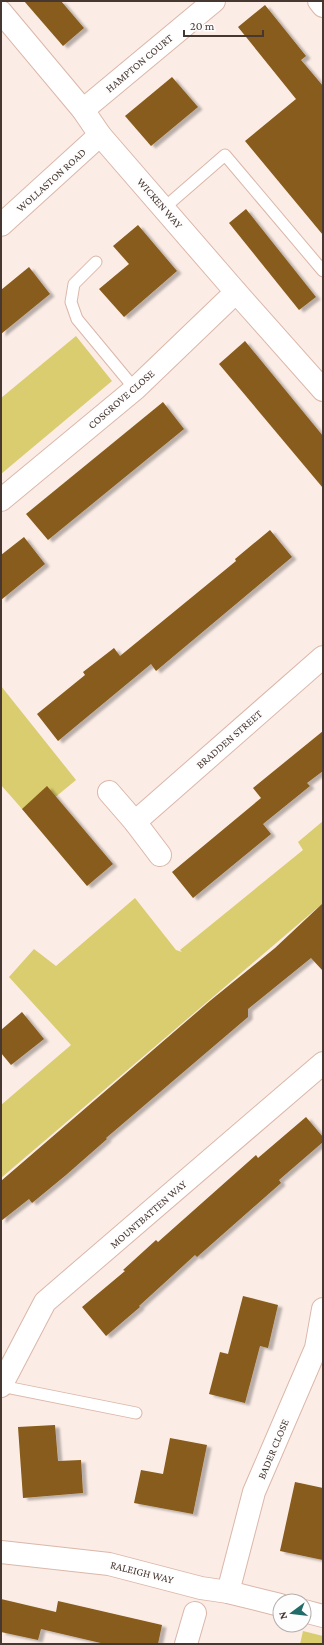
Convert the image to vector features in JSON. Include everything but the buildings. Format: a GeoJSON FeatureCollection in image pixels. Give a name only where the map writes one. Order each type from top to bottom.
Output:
{"type":"FeatureCollection","features":[{"type":"Feature","properties":{"kind":"street","name":"HAMPTON COURT"},"geometry":{"type":"LineString","coordinates":[[83,110],[214,1]]}},
{"type":"Feature","properties":{"kind":"street"},"geometry":{"type":"LineString","coordinates":[[319,1],[323,6]]}},
{"type":"Feature","properties":{"kind":"street","name":"WICKEN WAY"},"geometry":{"type":"LineString","coordinates":[[1,12],[83,110],[100,134],[236,292],[323,390]]}},
{"type":"Feature","properties":{"kind":"street","name":"WOLLASTON ROAD"},"geometry":{"type":"LineString","coordinates":[[1,225],[100,134]]}},
{"type":"Feature","properties":{"kind":"street","name":"COSGROVE CLOSE"},"geometry":{"type":"LineString","coordinates":[[1,500],[135,388],[236,292]]}},
{"type":"Feature","properties":{"kind":"street","name":"BRADDEN STREET"},"geometry":{"type":"LineString","coordinates":[[135,822],[323,657]]}},
{"type":"Feature","properties":{"kind":"street"},"geometry":{"type":"LineString","coordinates":[[109,792],[135,822],[160,855]]}},
{"type":"Feature","properties":{"kind":"street","name":"MOUNTBATTEN WAY"},"geometry":{"type":"LineString","coordinates":[[1,1386],[45,1302],[323,1063]]}},
{"type":"Feature","properties":{"kind":"street","name":"BADER CLOSE"},"geometry":{"type":"LineString","coordinates":[[228,1592],[254,1492],[316,1348],[323,1309]]}},
{"type":"Feature","properties":{"kind":"street","name":"RALEIGH WAY"},"geometry":{"type":"LineString","coordinates":[[1,1552],[109,1564],[201,1588],[228,1592],[272,1603]]}},
{"type":"Feature","properties":{"kind":"street"},"geometry":{"type":"LineString","coordinates":[[186,1644],[195,1613]]}},
{"type":"Feature","properties":{"kind":"street"},"geometry":{"type":"LineString","coordinates":[[312,1613],[323,1616]]}},
{"type":"Feature","properties":{"kind":"lane"},"geometry":{"type":"LineString","coordinates":[[164,208],[225,155],[323,271]]}},
{"type":"Feature","properties":{"kind":"lane"},"geometry":{"type":"LineString","coordinates":[[96,262],[74,284],[71,302],[77,319],[135,388]]}},
{"type":"Feature","properties":{"kind":"lane"},"geometry":{"type":"LineString","coordinates":[[1,1386],[136,1413]]}},
{"type":"Feature","properties":{"kind":"shaded area"},"geometry":{"type":"Polygon","coordinates":[[[76,336],[112,381],[1,474],[1,398],[76,336]]]}},
{"type":"Feature","properties":{"kind":"shaded area"},"geometry":{"type":"Polygon","coordinates":[[[1,686],[76,780],[30,818],[1,785],[1,686]]]}},
{"type":"Feature","properties":{"kind":"shaded area"},"geometry":{"type":"Polygon","coordinates":[[[323,821],[323,903],[1,1178],[1,1105],[71,1045],[9,977],[34,949],[56,966],[135,898],[176,950],[182,952],[180,950],[303,850],[298,842],[323,821]]]}},
{"type":"Feature","properties":{"kind":"shaded area"},"geometry":{"type":"Polygon","coordinates":[[[303,1633],[311,1633],[323,1636],[323,1644],[300,1644],[303,1633]]]}}]}
